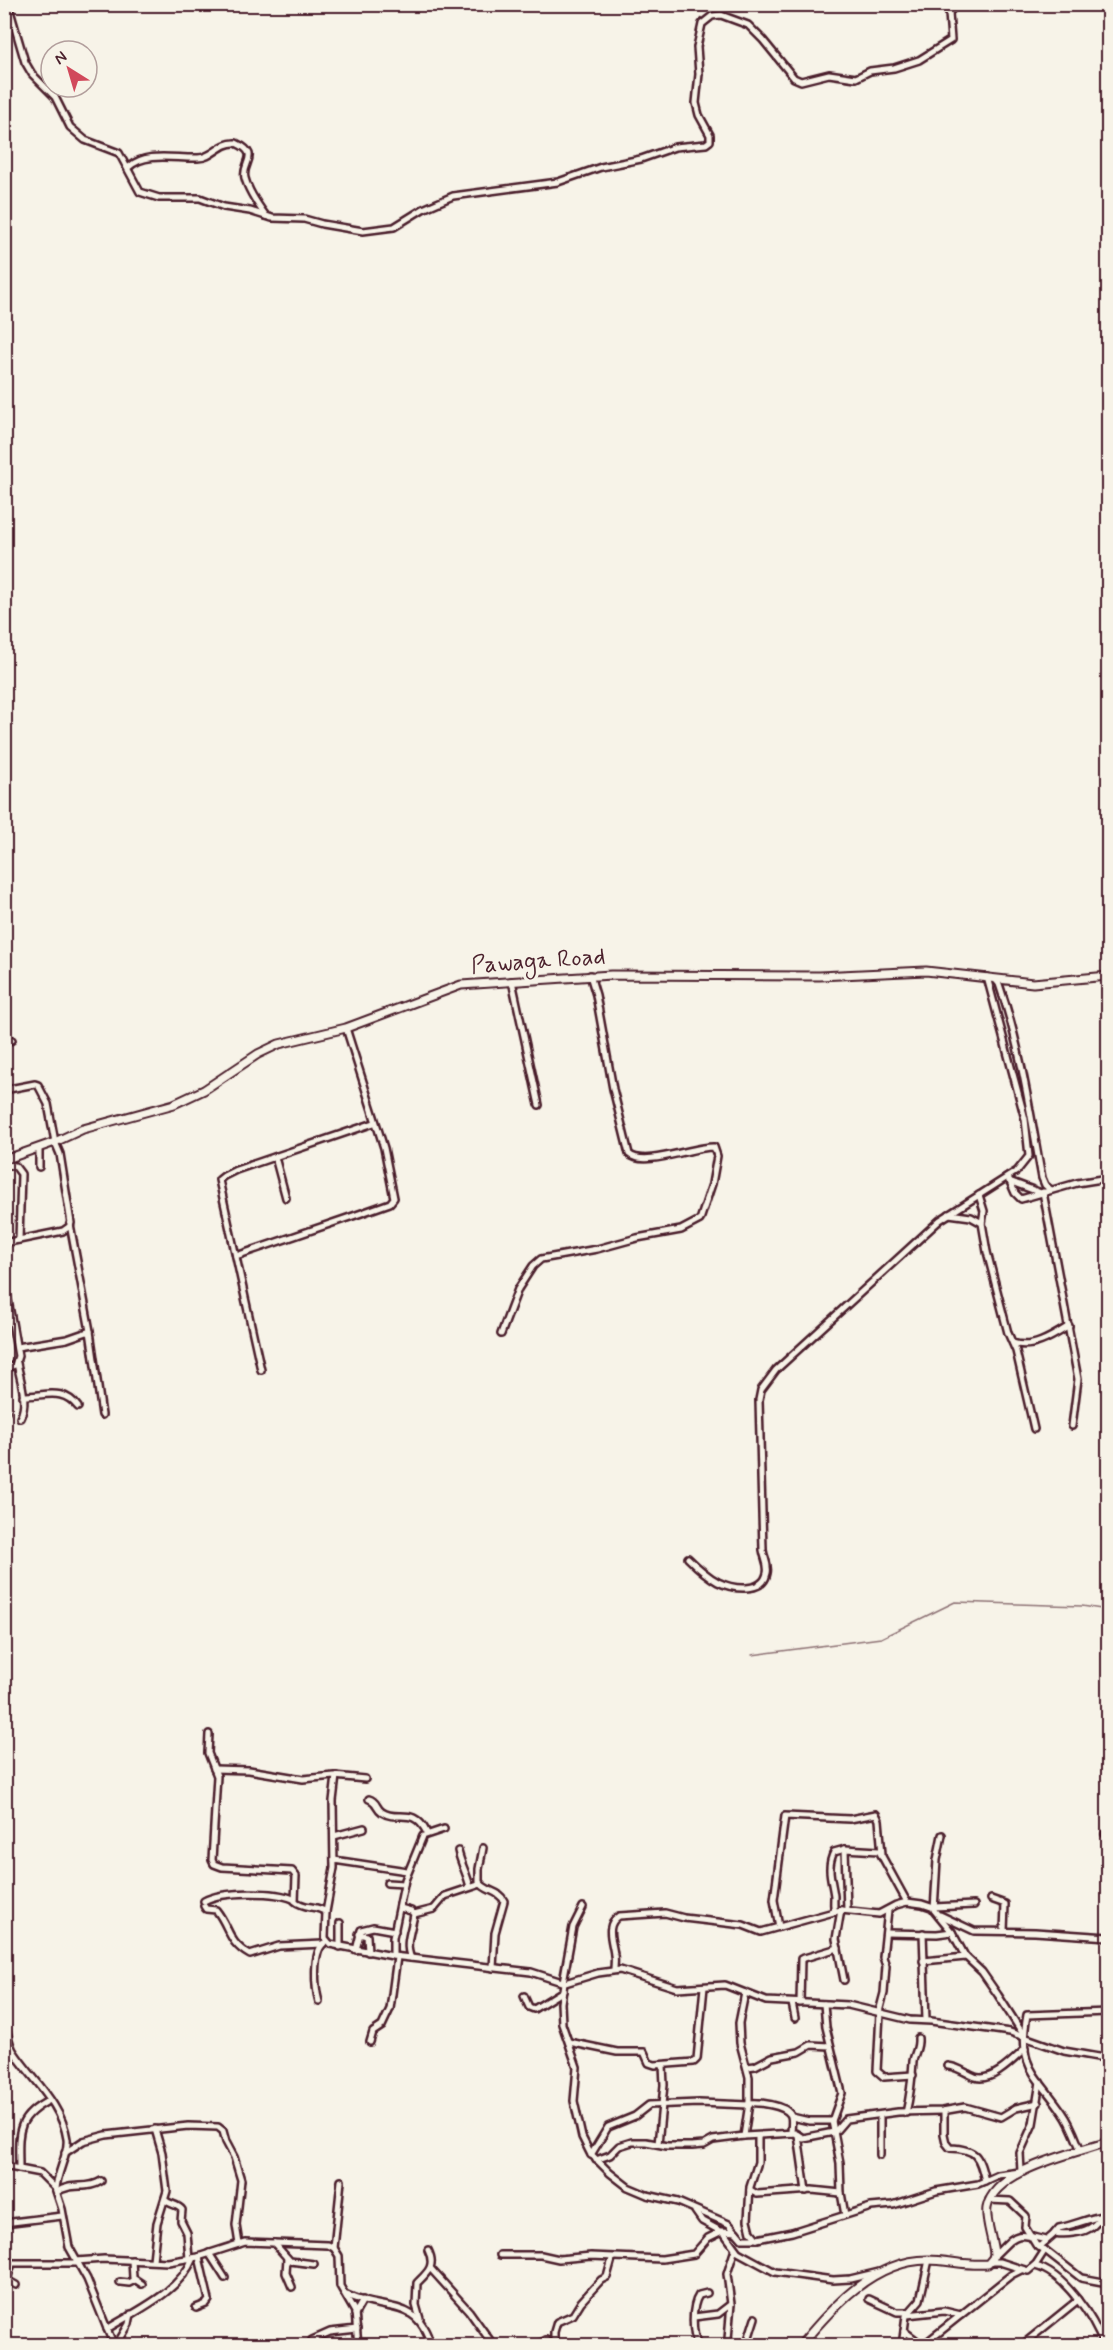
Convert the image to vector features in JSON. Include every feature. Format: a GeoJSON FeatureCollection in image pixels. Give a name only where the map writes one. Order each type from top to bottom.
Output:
{"type":"FeatureCollection","features":[{"type":"Feature","properties":{"kind":"main road","name":"Pawaga Road"},"geometry":{"type":"LineString","coordinates":[[4,1160],[55,1142],[83,1129],[159,1110],[193,1096],[258,1054],[279,1044],[346,1028],[451,987],[590,975],[819,976],[926,971],[1033,983],[1108,976]]}},
{"type":"Feature","properties":{"kind":"main road"},"geometry":{"type":"LineString","coordinates":[[800,2346],[842,2300],[881,2272],[904,2263],[929,2260],[971,2265],[992,2259],[992,2233],[986,2212],[989,2200],[1001,2184],[1021,2171],[1108,2142]]}},
{"type":"Feature","properties":{"kind":"street"},"geometry":{"type":"LineString","coordinates":[[8,4],[25,62],[32,74],[55,97],[73,130],[79,136],[117,151],[129,167],[137,187],[145,195],[173,199],[200,198],[224,207],[266,216],[312,220],[355,230],[394,227],[423,209],[453,196],[558,182],[601,167],[641,159],[680,146],[704,145],[711,139],[696,103],[699,74],[697,41],[702,24],[708,18],[721,15],[748,25],[794,78],[805,81],[828,74],[857,78],[870,71],[890,69],[919,60],[951,40],[949,13],[956,4]]}},
{"type":"Feature","properties":{"kind":"street"},"geometry":{"type":"LineString","coordinates":[[129,167],[146,159],[172,156],[201,158],[226,143],[236,143],[250,155],[251,159],[244,174],[245,181],[266,216]]}},
{"type":"Feature","properties":{"kind":"street"},"geometry":{"type":"LineString","coordinates":[[501,1334],[518,1288],[533,1266],[541,1259],[597,1249],[690,1226],[703,1216],[712,1184],[717,1156],[714,1147],[649,1158],[635,1158],[629,1154],[613,1089],[597,996],[590,975]]}},
{"type":"Feature","properties":{"kind":"street"},"geometry":{"type":"LineString","coordinates":[[688,1558],[707,1575],[725,1585],[753,1587],[765,1581],[768,1570],[763,1550],[759,1400],[761,1390],[776,1370],[947,1214],[1008,1179],[1026,1162],[1029,1145],[1022,1105],[990,977]]}},
{"type":"Feature","properties":{"kind":"street"},"geometry":{"type":"LineString","coordinates":[[990,977],[999,984],[1012,1025],[1026,1086],[1042,1178],[1051,1190]]}},
{"type":"Feature","properties":{"kind":"street"},"geometry":{"type":"LineString","coordinates":[[512,981],[539,1105]]}},
{"type":"Feature","properties":{"kind":"street"},"geometry":{"type":"LineString","coordinates":[[236,1256],[393,1200],[395,1193],[381,1140],[346,1028]]}},
{"type":"Feature","properties":{"kind":"street"},"geometry":{"type":"LineString","coordinates":[[4,1043],[12,1040]]}},
{"type":"Feature","properties":{"kind":"street"},"geometry":{"type":"LineString","coordinates":[[4,1090],[26,1084],[38,1085],[48,1104],[55,1142],[60,1154],[102,1415]]}},
{"type":"Feature","properties":{"kind":"street"},"geometry":{"type":"LineString","coordinates":[[261,1370],[219,1180],[229,1173],[374,1123]]}},
{"type":"Feature","properties":{"kind":"street"},"geometry":{"type":"LineString","coordinates":[[39,1148],[39,1167]]}},
{"type":"Feature","properties":{"kind":"street"},"geometry":{"type":"LineString","coordinates":[[275,1157],[286,1198]]}},
{"type":"Feature","properties":{"kind":"street"},"geometry":{"type":"LineString","coordinates":[[4,1165],[15,1166],[21,1174],[19,1240]]}},
{"type":"Feature","properties":{"kind":"street"},"geometry":{"type":"LineString","coordinates":[[1008,1179],[1021,1199],[1108,1178]]}},
{"type":"Feature","properties":{"kind":"street"},"geometry":{"type":"LineString","coordinates":[[1008,1179],[1042,1193]]}},
{"type":"Feature","properties":{"kind":"street"},"geometry":{"type":"LineString","coordinates":[[1042,1193],[1078,1379],[1072,1426]]}},
{"type":"Feature","properties":{"kind":"street"},"geometry":{"type":"LineString","coordinates":[[979,1195],[984,1211],[982,1223],[987,1252],[1034,1429]]}},
{"type":"Feature","properties":{"kind":"street"},"geometry":{"type":"LineString","coordinates":[[947,1214],[971,1217],[982,1223]]}},
{"type":"Feature","properties":{"kind":"street"},"geometry":{"type":"LineString","coordinates":[[4,1243],[63,1231],[70,1224]]}},
{"type":"Feature","properties":{"kind":"street"},"geometry":{"type":"LineString","coordinates":[[4,1277],[17,1347],[17,1363],[23,1396],[23,1410],[20,1418]]}},
{"type":"Feature","properties":{"kind":"street"},"geometry":{"type":"LineString","coordinates":[[1013,1343],[1028,1345],[1038,1343],[1069,1326]]}},
{"type":"Feature","properties":{"kind":"street"},"geometry":{"type":"LineString","coordinates":[[17,1347],[67,1339],[90,1331]]}},
{"type":"Feature","properties":{"kind":"street"},"geometry":{"type":"LineString","coordinates":[[4,1369],[17,1363]]}},
{"type":"Feature","properties":{"kind":"street"},"geometry":{"type":"LineString","coordinates":[[23,1396],[63,1394],[78,1407]]}},
{"type":"Feature","properties":{"kind":"street"},"geometry":{"type":"LineString","coordinates":[[209,1734],[208,1753],[217,1776],[211,1854],[214,1864],[244,1869],[292,1871],[296,1876],[293,1899]]}},
{"type":"Feature","properties":{"kind":"street"},"geometry":{"type":"LineString","coordinates":[[214,1769],[249,1770],[303,1779],[336,1776],[365,1779]]}},
{"type":"Feature","properties":{"kind":"street"},"geometry":{"type":"LineString","coordinates":[[319,2002],[315,1986],[317,1954],[325,1942],[326,1912],[333,1880],[333,1801],[336,1776]]}},
{"type":"Feature","properties":{"kind":"street"},"geometry":{"type":"LineString","coordinates":[[369,1799],[373,1800],[386,1814],[416,1818],[427,1833]]}},
{"type":"Feature","properties":{"kind":"street"},"geometry":{"type":"LineString","coordinates":[[779,1927],[774,1900],[785,1816],[850,1819],[876,1814],[879,1820],[882,1854],[907,1902]]}},
{"type":"Feature","properties":{"kind":"street"},"geometry":{"type":"LineString","coordinates":[[334,1836],[364,1828]]}},
{"type":"Feature","properties":{"kind":"street"},"geometry":{"type":"LineString","coordinates":[[370,2042],[373,2032],[382,2026],[390,2009],[395,1956],[392,1946],[407,1871],[423,1836],[444,1828]]}},
{"type":"Feature","properties":{"kind":"street"},"geometry":{"type":"LineString","coordinates":[[942,1835],[937,1860],[934,1908],[966,1957],[982,1972],[1024,2036]]}},
{"type":"Feature","properties":{"kind":"street"},"geometry":{"type":"LineString","coordinates":[[483,1848],[479,1869],[481,1884],[487,1890],[500,1894],[504,1901],[495,1933],[493,1968]]}},
{"type":"Feature","properties":{"kind":"street"},"geometry":{"type":"LineString","coordinates":[[841,1911],[829,1879],[834,1852],[845,1849],[875,1849],[882,1854]]}},
{"type":"Feature","properties":{"kind":"street"},"geometry":{"type":"LineString","coordinates":[[844,1980],[836,1934],[841,1911],[845,1849]]}},
{"type":"Feature","properties":{"kind":"street"},"geometry":{"type":"LineString","coordinates":[[458,1851],[459,1862],[467,1875],[470,1887]]}},
{"type":"Feature","properties":{"kind":"street"},"geometry":{"type":"LineString","coordinates":[[334,1860],[407,1871]]}},
{"type":"Feature","properties":{"kind":"street"},"geometry":{"type":"LineString","coordinates":[[387,1883],[404,1884]]}},
{"type":"Feature","properties":{"kind":"street"},"geometry":{"type":"LineString","coordinates":[[414,1914],[434,1909],[445,1896],[481,1884]]}},
{"type":"Feature","properties":{"kind":"street"},"geometry":{"type":"LineString","coordinates":[[326,1912],[323,1909],[300,1905],[293,1899],[280,1894],[218,1896],[204,1904],[206,1909],[215,1909],[226,1925],[231,1939],[250,1955],[279,1946],[325,1942],[340,1947],[395,1956],[536,1973],[563,1983],[614,1970],[628,1971],[677,1988],[725,1986],[766,2001],[848,2005],[910,2020],[982,2027],[1024,2036],[1064,2051],[1098,2057],[1108,2056]]}},
{"type":"Feature","properties":{"kind":"street"},"geometry":{"type":"LineString","coordinates":[[991,1899],[1005,1904],[1004,1931]]}},
{"type":"Feature","properties":{"kind":"street"},"geometry":{"type":"LineString","coordinates":[[614,1970],[614,1954],[610,1935],[613,1921],[619,1916],[665,1912],[684,1918],[742,1925],[761,1932],[841,1911],[872,1915],[907,1902],[934,1908],[974,1905]]}},
{"type":"Feature","properties":{"kind":"street"},"geometry":{"type":"LineString","coordinates":[[583,1907],[572,1932],[563,1983],[562,2020],[577,2067],[574,2101],[582,2137],[594,2157],[628,2187],[646,2195],[678,2202],[729,2224],[742,2239],[757,2239],[813,2227],[871,2207],[887,2206],[936,2191],[1021,2171],[1020,2153],[1029,2136],[1038,2103],[1040,2082]]}},
{"type":"Feature","properties":{"kind":"street"},"geometry":{"type":"LineString","coordinates":[[399,1908],[414,1914]]}},
{"type":"Feature","properties":{"kind":"street"},"geometry":{"type":"LineString","coordinates":[[888,1910],[877,2071],[884,2077],[914,2075]]}},
{"type":"Feature","properties":{"kind":"street"},"geometry":{"type":"LineString","coordinates":[[411,1958],[408,1952],[408,1942],[414,1914]]}},
{"type":"Feature","properties":{"kind":"street"},"geometry":{"type":"LineString","coordinates":[[939,1915],[974,1931],[1108,1937]]}},
{"type":"Feature","properties":{"kind":"street"},"geometry":{"type":"LineString","coordinates":[[340,1923],[340,1947]]}},
{"type":"Feature","properties":{"kind":"street"},"geometry":{"type":"LineString","coordinates":[[356,1950],[361,1929],[369,1927],[395,1931]]}},
{"type":"Feature","properties":{"kind":"street"},"geometry":{"type":"LineString","coordinates":[[886,1933],[951,1932]]}},
{"type":"Feature","properties":{"kind":"street"},"geometry":{"type":"LineString","coordinates":[[359,1934],[367,1936],[368,1952]]}},
{"type":"Feature","properties":{"kind":"street"},"geometry":{"type":"LineString","coordinates":[[923,1934],[926,2020]]}},
{"type":"Feature","properties":{"kind":"street"},"geometry":{"type":"LineString","coordinates":[[800,2003],[799,1961],[838,1948]]}},
{"type":"Feature","properties":{"kind":"street"},"geometry":{"type":"LineString","coordinates":[[923,1961],[966,1957]]}},
{"type":"Feature","properties":{"kind":"street"},"geometry":{"type":"LineString","coordinates":[[569,2042],[617,2052],[644,2052],[649,2062],[663,2065],[692,2063],[696,2061],[701,2031],[704,1987]]}},
{"type":"Feature","properties":{"kind":"street"},"geometry":{"type":"LineString","coordinates":[[524,1996],[529,2007],[534,2009],[563,1991]]}},
{"type":"Feature","properties":{"kind":"street"},"geometry":{"type":"LineString","coordinates":[[744,2136],[749,2104],[747,2067],[740,2043],[739,2023],[745,1993]]}},
{"type":"Feature","properties":{"kind":"street"},"geometry":{"type":"LineString","coordinates":[[792,2003],[795,2018]]}},
{"type":"Feature","properties":{"kind":"street"},"geometry":{"type":"LineString","coordinates":[[824,2004],[830,2046],[842,2093],[832,2121],[841,2169],[841,2193],[845,2215]]}},
{"type":"Feature","properties":{"kind":"street"},"geometry":{"type":"LineString","coordinates":[[1081,2151],[1065,2114],[1027,2065],[1024,2036],[1027,2015],[1108,2012]]}},
{"type":"Feature","properties":{"kind":"street"},"geometry":{"type":"LineString","coordinates":[[4,2021],[12,2049]]}},
{"type":"Feature","properties":{"kind":"street"},"geometry":{"type":"LineString","coordinates":[[906,2113],[914,2075],[913,2060],[918,2051],[918,2038]]}},
{"type":"Feature","properties":{"kind":"street"},"geometry":{"type":"LineString","coordinates":[[4,2040],[50,2100],[64,2129],[67,2139],[57,2177],[56,2191],[69,2247],[93,2292],[115,2346]]}},
{"type":"Feature","properties":{"kind":"street"},"geometry":{"type":"LineString","coordinates":[[747,2067],[755,2066],[772,2057],[799,2052],[811,2045],[830,2046]]}},
{"type":"Feature","properties":{"kind":"street"},"geometry":{"type":"LineString","coordinates":[[948,2066],[962,2069],[977,2078],[982,2078],[998,2072],[1024,2049]]}},
{"type":"Feature","properties":{"kind":"street"},"geometry":{"type":"LineString","coordinates":[[658,2144],[663,2104],[663,2065]]}},
{"type":"Feature","properties":{"kind":"street"},"geometry":{"type":"LineString","coordinates":[[19,2169],[18,2134],[21,2126],[34,2109],[50,2100]]}},
{"type":"Feature","properties":{"kind":"street"},"geometry":{"type":"LineString","coordinates":[[594,2157],[607,2157],[617,2147],[631,2142],[692,2146],[704,2145],[713,2140],[744,2136],[758,2137],[794,2133],[803,2138],[834,2133],[846,2119],[944,2111],[965,2107],[1000,2117],[1016,2108],[1038,2103]]}},
{"type":"Feature","properties":{"kind":"street"},"geometry":{"type":"LineString","coordinates":[[594,2157],[610,2126],[631,2118],[650,2105],[768,2104],[788,2112],[792,2117],[806,2191]]}},
{"type":"Feature","properties":{"kind":"street"},"geometry":{"type":"LineString","coordinates":[[944,2111],[946,2143],[950,2148],[969,2150],[974,2153],[985,2181]]}},
{"type":"Feature","properties":{"kind":"street"},"geometry":{"type":"LineString","coordinates":[[880,2116],[880,2156]]}},
{"type":"Feature","properties":{"kind":"street"},"geometry":{"type":"LineString","coordinates":[[792,2117],[809,2121],[832,2121]]}},
{"type":"Feature","properties":{"kind":"street"},"geometry":{"type":"LineString","coordinates":[[65,2153],[83,2141],[95,2137],[188,2126],[221,2129],[234,2157],[241,2180],[236,2225],[239,2244]]}},
{"type":"Feature","properties":{"kind":"street"},"geometry":{"type":"LineString","coordinates":[[153,2260],[157,2223],[165,2200],[167,2182],[155,2129]]}},
{"type":"Feature","properties":{"kind":"street"},"geometry":{"type":"LineString","coordinates":[[757,2239],[748,2223],[750,2190],[758,2162],[758,2137]]}},
{"type":"Feature","properties":{"kind":"street"},"geometry":{"type":"LineString","coordinates":[[4,2166],[44,2175],[56,2191]]}},
{"type":"Feature","properties":{"kind":"street"},"geometry":{"type":"LineString","coordinates":[[56,2191],[65,2187],[91,2186],[101,2181]]}},
{"type":"Feature","properties":{"kind":"street"},"geometry":{"type":"LineString","coordinates":[[334,2248],[341,2181]]}},
{"type":"Feature","properties":{"kind":"street"},"geometry":{"type":"LineString","coordinates":[[750,2190],[757,2194],[806,2191],[841,2193]]}},
{"type":"Feature","properties":{"kind":"street"},"geometry":{"type":"LineString","coordinates":[[165,2200],[182,2210],[181,2221],[209,2300],[196,2308]]}},
{"type":"Feature","properties":{"kind":"street"},"geometry":{"type":"LineString","coordinates":[[989,2200],[1012,2202],[1026,2216],[1025,2227],[1033,2242],[1081,2278],[1108,2283]]}},
{"type":"Feature","properties":{"kind":"street"},"geometry":{"type":"LineString","coordinates":[[694,2210],[702,2221],[722,2231],[736,2232]]}},
{"type":"Feature","properties":{"kind":"street"},"geometry":{"type":"LineString","coordinates":[[1039,2247],[1055,2233],[1066,2234],[1087,2229],[1105,2215]]}},
{"type":"Feature","properties":{"kind":"street"},"geometry":{"type":"LineString","coordinates":[[4,2225],[62,2216]]}},
{"type":"Feature","properties":{"kind":"street"},"geometry":{"type":"LineString","coordinates":[[722,2231],[735,2249],[766,2269],[785,2275],[842,2280],[881,2272]]}},
{"type":"Feature","properties":{"kind":"street"},"geometry":{"type":"LineString","coordinates":[[500,2255],[541,2255],[559,2259],[591,2256],[612,2259],[662,2259],[694,2254],[708,2238],[722,2231]]}},
{"type":"Feature","properties":{"kind":"street"},"geometry":{"type":"LineString","coordinates":[[1045,2252],[1035,2266],[1028,2271],[992,2259],[1020,2234],[1046,2240]]}},
{"type":"Feature","properties":{"kind":"street"},"geometry":{"type":"LineString","coordinates":[[4,2263],[132,2260],[168,2262],[194,2258],[245,2242],[328,2245],[334,2248],[339,2256],[340,2286],[355,2314],[358,2346]]}},
{"type":"Feature","properties":{"kind":"street"},"geometry":{"type":"LineString","coordinates":[[274,2243],[293,2262],[314,2264]]}},
{"type":"Feature","properties":{"kind":"street"},"geometry":{"type":"LineString","coordinates":[[735,2249],[727,2274],[731,2304],[728,2342],[744,2346],[755,2318]]}},
{"type":"Feature","properties":{"kind":"street"},"geometry":{"type":"LineString","coordinates":[[428,2250],[431,2257],[431,2269],[469,2311],[494,2346]]}},
{"type":"Feature","properties":{"kind":"street"},"geometry":{"type":"LineString","coordinates":[[1045,2252],[1044,2260],[1051,2272],[1090,2315],[1104,2346]]}},
{"type":"Feature","properties":{"kind":"street"},"geometry":{"type":"LineString","coordinates":[[209,2253],[225,2278]]}},
{"type":"Feature","properties":{"kind":"street"},"geometry":{"type":"LineString","coordinates":[[107,2329],[171,2288],[194,2258]]}},
{"type":"Feature","properties":{"kind":"street"},"geometry":{"type":"LineString","coordinates":[[287,2258],[286,2273],[292,2287]]}},
{"type":"Feature","properties":{"kind":"street"},"geometry":{"type":"LineString","coordinates":[[553,2346],[557,2322],[573,2315],[580,2302],[595,2289],[601,2280],[607,2277],[612,2259]]}},
{"type":"Feature","properties":{"kind":"street"},"geometry":{"type":"LineString","coordinates":[[132,2260],[132,2273],[135,2280],[142,2284]]}},
{"type":"Feature","properties":{"kind":"street"},"geometry":{"type":"LineString","coordinates":[[902,2346],[908,2313],[920,2300],[929,2260]]}},
{"type":"Feature","properties":{"kind":"street"},"geometry":{"type":"LineString","coordinates":[[12,2263],[7,2277],[8,2281],[16,2285]]}},
{"type":"Feature","properties":{"kind":"street"},"geometry":{"type":"LineString","coordinates":[[1035,2266],[1051,2272]]}},
{"type":"Feature","properties":{"kind":"street"},"geometry":{"type":"LineString","coordinates":[[421,2321],[416,2305],[417,2283],[431,2269]]}},
{"type":"Feature","properties":{"kind":"street"},"geometry":{"type":"LineString","coordinates":[[903,2331],[916,2340],[920,2346],[1021,2270]]}},
{"type":"Feature","properties":{"kind":"street"},"geometry":{"type":"LineString","coordinates":[[120,2282],[129,2283],[135,2280]]}},
{"type":"Feature","properties":{"kind":"street"},"geometry":{"type":"LineString","coordinates":[[698,2346],[695,2338],[694,2317],[696,2298],[702,2293],[707,2293]]}},
{"type":"Feature","properties":{"kind":"street"},"geometry":{"type":"LineString","coordinates":[[345,2294],[417,2316],[427,2331],[431,2346]]}},
{"type":"Feature","properties":{"kind":"street"},"geometry":{"type":"LineString","coordinates":[[869,2299],[897,2312],[944,2311],[961,2315]]}},
{"type":"Feature","properties":{"kind":"street"},"geometry":{"type":"LineString","coordinates":[[355,2314],[363,2300]]}},
{"type":"Feature","properties":{"kind":"street"},"geometry":{"type":"LineString","coordinates":[[1022,2346],[1078,2300]]}},
{"type":"Feature","properties":{"kind":"street"},"geometry":{"type":"LineString","coordinates":[[694,2317],[718,2314],[731,2304]]}},
{"type":"Feature","properties":{"kind":"street"},"geometry":{"type":"LineString","coordinates":[[115,2346],[129,2324],[131,2314]]}},
{"type":"Feature","properties":{"kind":"street"},"geometry":{"type":"LineString","coordinates":[[312,2340],[330,2332],[357,2330]]}},
{"type":"Feature","properties":{"kind":"street"},"geometry":{"type":"LineString","coordinates":[[536,2346],[546,2340],[553,2346]]}},
{"type":"Feature","properties":{"kind":"street"},"geometry":{"type":"LineString","coordinates":[[1029,2340],[1034,2346]]}},
{"type":"Feature","properties":{"kind":"waterway"},"geometry":{"type":"LineString","coordinates":[[752,1655],[881,1638],[955,1602],[1082,1606],[1108,1610]]}}]}
